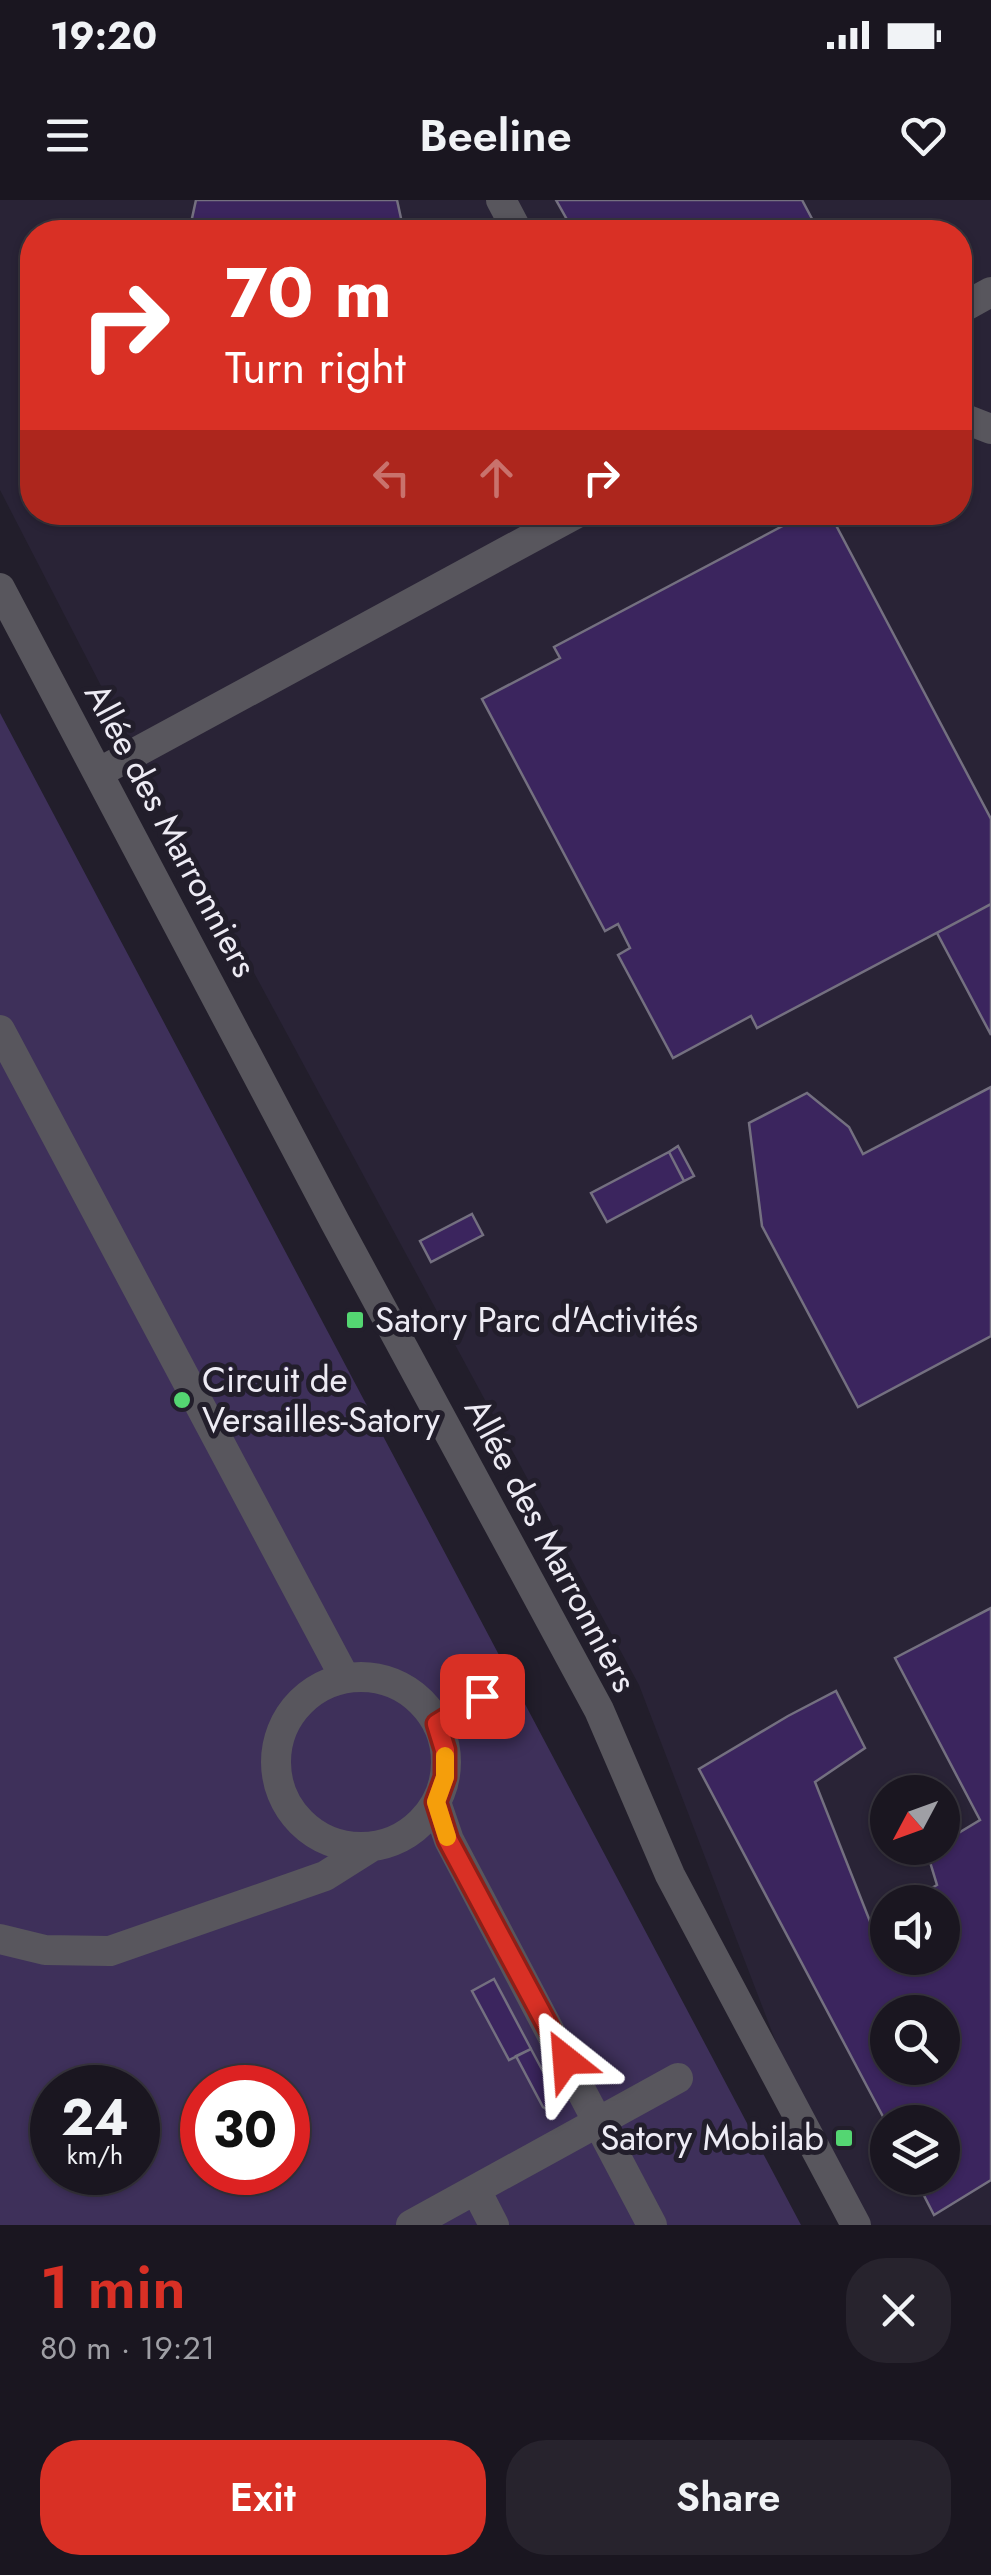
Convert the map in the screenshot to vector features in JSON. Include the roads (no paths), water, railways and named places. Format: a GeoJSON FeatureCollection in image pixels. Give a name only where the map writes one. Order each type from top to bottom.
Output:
{"type":"FeatureCollection","features":[{"type":"Feature","properties":{"kind":"street"},"geometry":{"type":"LineString","coordinates":[[98,773],[555,525]]}},
{"type":"Feature","properties":{"kind":"street","name":"Allée des Marronniers"},"geometry":{"type":"LineString","coordinates":[[0,588],[344,1239],[599,1710],[670,1875],[856,2225]]}},
{"type":"Feature","properties":{"kind":"street"},"geometry":{"type":"LineString","coordinates":[[0,1030],[346,1678]]}},
{"type":"Feature","properties":{"kind":"street"},"geometry":{"type":"LineString","coordinates":[[346,1678],[372,1678],[399,1686],[420,1702],[437,1724],[445,1750],[445,1777],[436,1802],[420,1824],[397,1840],[371,1847],[342,1846],[315,1834],[294,1815],[280,1789],[275,1760],[281,1732],[296,1707],[318,1688],[346,1678]]}},
{"type":"Feature","properties":{"kind":"street"},"geometry":{"type":"LineString","coordinates":[[437,1724],[482,1696]]}},
{"type":"Feature","properties":{"kind":"street"},"geometry":{"type":"LineString","coordinates":[[436,1802],[448,1840],[652,2225]]}},
{"type":"Feature","properties":{"kind":"street"},"geometry":{"type":"LineString","coordinates":[[0,1939],[46,1950],[110,1951],[325,1876],[371,1847]]}},
{"type":"Feature","properties":{"kind":"street"},"geometry":{"type":"LineString","coordinates":[[411,2225],[678,2078]]}},
{"type":"Feature","properties":{"kind":"street"},"geometry":{"type":"LineString","coordinates":[[476,2190],[494,2225]]}},
{"type":"Feature","properties":{"kind":"place","name":"Satory Parc d'Activités"},"geometry":{"type":"Point","coordinates":[355,1320]}},
{"type":"Feature","properties":{"kind":"place","name":"Circuit de Versailles-Satory"},"geometry":{"type":"Point","coordinates":[182,1400]}},
{"type":"Feature","properties":{"kind":"place","name":"Satory Mobilab"},"geometry":{"type":"Point","coordinates":[844,2138]}}]}
